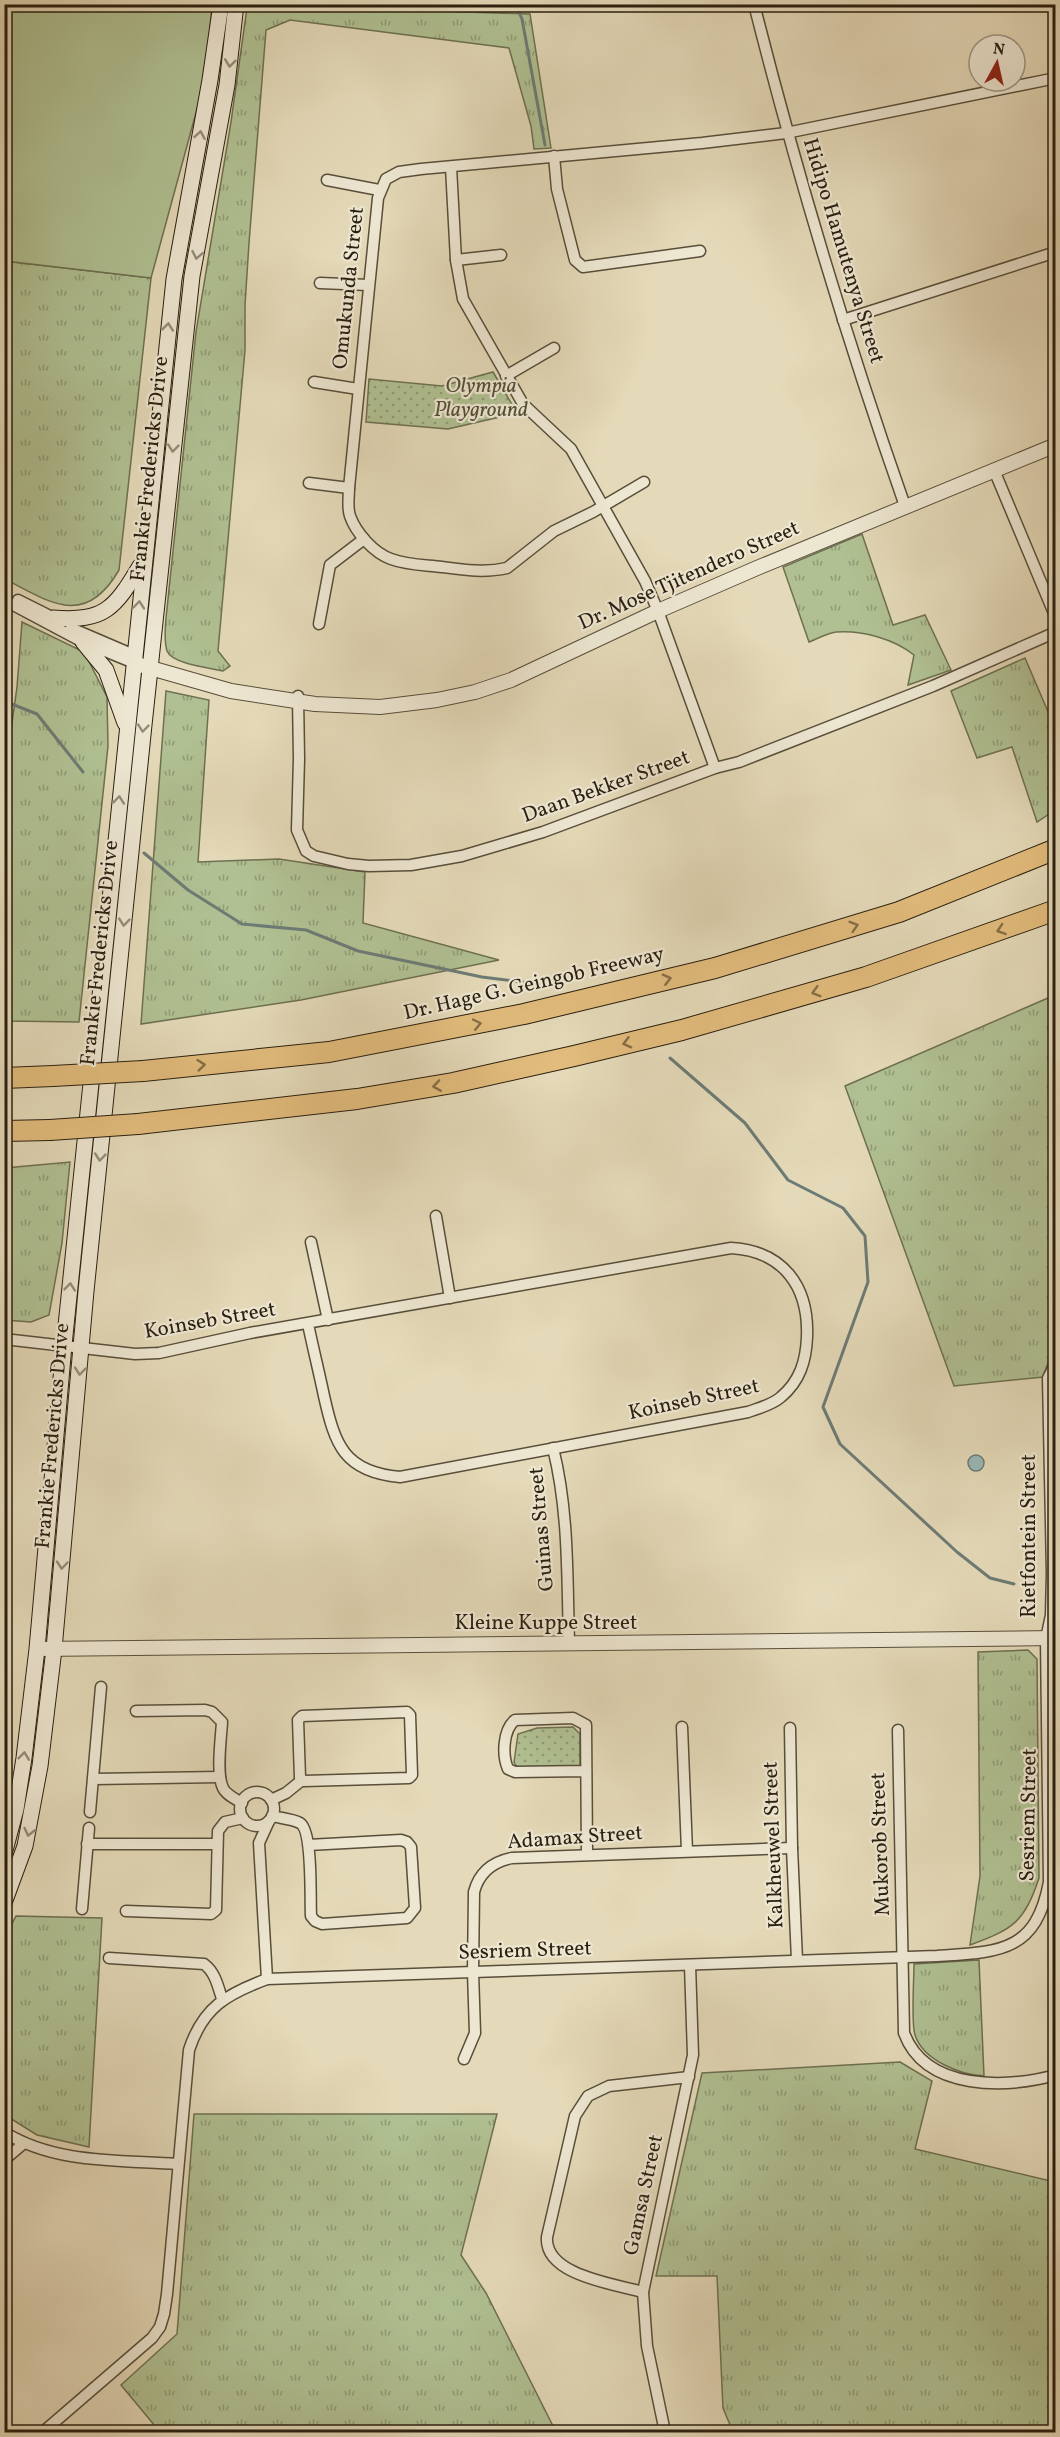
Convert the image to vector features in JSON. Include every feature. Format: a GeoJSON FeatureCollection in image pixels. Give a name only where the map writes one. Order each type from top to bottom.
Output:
{"type":"FeatureCollection","features":[{"type":"Feature","properties":{"kind":"highway","name":"Dr. Hage G. Geingob Freeway"},"geometry":{"type":"LineString","coordinates":[[4,1078],[143,1071],[340,1050],[524,1014],[692,973],[899,912],[1056,849]]}},
{"type":"Feature","properties":{"kind":"highway"},"geometry":{"type":"LineString","coordinates":[[4,1131],[138,1124],[357,1099],[453,1083],[682,1030],[866,977],[1056,910]]}},
{"type":"Feature","properties":{"kind":"main road","name":"Frankie Fredericks Drive"},"geometry":{"type":"LineString","coordinates":[[4,1854],[16,1809],[37,1649],[64,1345],[143,561],[174,279],[208,92],[221,4]]}},
{"type":"Feature","properties":{"kind":"main road","name":"Frankie Fredericks Drive"},"geometry":{"type":"LineString","coordinates":[[4,1903],[17,1872],[33,1814],[54,1649],[86,1291],[192,276],[227,85],[236,4]]}},
{"type":"Feature","properties":{"kind":"main road"},"geometry":{"type":"LineString","coordinates":[[53,618],[86,618],[110,608],[121,597],[143,561]]}},
{"type":"Feature","properties":{"kind":"main road"},"geometry":{"type":"LineString","coordinates":[[83,642],[106,670],[127,729]]}},
{"type":"Feature","properties":{"kind":"street","name":"Hidipo Hamutenya Street"},"geometry":{"type":"LineString","coordinates":[[754,4],[786,133],[843,320],[905,506]]}},
{"type":"Feature","properties":{"kind":"street","name":"Omukunda Street"},"geometry":{"type":"LineString","coordinates":[[644,482],[554,531],[507,568],[498,570],[469,570],[401,562],[389,559],[364,539],[350,515],[349,488],[368,285],[380,190],[386,179],[394,173],[451,166],[786,133],[1056,78]]}},
{"type":"Feature","properties":{"kind":"street"},"geometry":{"type":"LineString","coordinates":[[554,156],[557,189],[575,260],[583,267],[700,251]]}},
{"type":"Feature","properties":{"kind":"street"},"geometry":{"type":"LineString","coordinates":[[451,166],[459,288],[523,404],[571,449],[645,581],[715,768]]}},
{"type":"Feature","properties":{"kind":"street"},"geometry":{"type":"LineString","coordinates":[[327,180],[380,190]]}},
{"type":"Feature","properties":{"kind":"street"},"geometry":{"type":"LineString","coordinates":[[843,320],[1056,252]]}},
{"type":"Feature","properties":{"kind":"street"},"geometry":{"type":"LineString","coordinates":[[456,260],[501,255]]}},
{"type":"Feature","properties":{"kind":"street"},"geometry":{"type":"LineString","coordinates":[[321,283],[368,285]]}},
{"type":"Feature","properties":{"kind":"street"},"geometry":{"type":"LineString","coordinates":[[506,376],[554,348]]}},
{"type":"Feature","properties":{"kind":"street"},"geometry":{"type":"LineString","coordinates":[[314,382],[358,389]]}},
{"type":"Feature","properties":{"kind":"street","name":"Dr. Mose Tjitendero Street"},"geometry":{"type":"LineString","coordinates":[[134,659],[150,665],[174,668],[298,700],[332,704],[401,706],[475,692],[511,680],[658,611],[905,506],[1056,445]]}},
{"type":"Feature","properties":{"kind":"street"},"geometry":{"type":"LineString","coordinates":[[994,470],[1056,618]]}},
{"type":"Feature","properties":{"kind":"street"},"geometry":{"type":"LineString","coordinates":[[309,483],[349,488]]}},
{"type":"Feature","properties":{"kind":"street"},"geometry":{"type":"LineString","coordinates":[[319,624],[330,565],[364,539]]}},
{"type":"Feature","properties":{"kind":"street"},"geometry":{"type":"LineString","coordinates":[[4,593],[134,659]]}},
{"type":"Feature","properties":{"kind":"street"},"geometry":{"type":"LineString","coordinates":[[4,600],[83,642],[134,659]]}},
{"type":"Feature","properties":{"kind":"street","name":"Daan Bekker Street"},"geometry":{"type":"LineString","coordinates":[[298,700],[297,830],[306,851],[314,856],[348,864],[411,865],[462,856],[543,832],[715,768],[739,762],[933,686],[1056,632]]}},
{"type":"Feature","properties":{"kind":"street"},"geometry":{"type":"LineString","coordinates":[[436,1216],[450,1298]]}},
{"type":"Feature","properties":{"kind":"street"},"geometry":{"type":"LineString","coordinates":[[311,1242],[328,1320]]}},
{"type":"Feature","properties":{"kind":"street","name":"Koinseb Street"},"geometry":{"type":"LineString","coordinates":[[4,1339],[135,1354],[159,1353],[250,1333],[731,1248],[746,1249],[762,1254],[775,1261],[792,1277],[803,1296],[806,1312],[806,1355],[799,1376],[779,1400],[748,1412],[400,1477],[379,1476],[365,1471],[343,1452],[335,1438],[308,1324]]}},
{"type":"Feature","properties":{"kind":"street","name":"Rietfontein Street"},"geometry":{"type":"LineString","coordinates":[[1051,1639],[1053,1519],[1048,1378],[1056,1363]]}},
{"type":"Feature","properties":{"kind":"street","name":"Guinas Street"},"geometry":{"type":"LineString","coordinates":[[553,1448],[564,1503],[568,1555],[569,1643]]}},
{"type":"Feature","properties":{"kind":"street","name":"Kleine Kuppe Street"},"geometry":{"type":"LineString","coordinates":[[37,1649],[1051,1639]]}},
{"type":"Feature","properties":{"kind":"street","name":"Sesriem Street"},"geometry":{"type":"LineString","coordinates":[[43,2433],[139,2352],[160,2327],[165,2304],[189,2050],[200,2022],[222,1999],[240,1989],[267,1979],[904,1957],[987,1953],[1007,1946],[1024,1936],[1045,1906],[1049,1882],[1053,1818],[1051,1639]]}},
{"type":"Feature","properties":{"kind":"street"},"geometry":{"type":"LineString","coordinates":[[90,1812],[101,1687]]}},
{"type":"Feature","properties":{"kind":"street"},"geometry":{"type":"LineString","coordinates":[[136,1711],[206,1710],[217,1716],[222,1722],[220,1777],[227,1793],[242,1803]]}},
{"type":"Feature","properties":{"kind":"street"},"geometry":{"type":"LineString","coordinates":[[271,1800],[286,1793],[302,1780],[409,1778],[412,1775],[410,1715],[407,1712],[302,1716],[298,1720],[302,1780]]}},
{"type":"Feature","properties":{"kind":"street"},"geometry":{"type":"LineString","coordinates":[[586,1771],[514,1772],[508,1769],[505,1763],[506,1731],[509,1725],[515,1720],[573,1718],[581,1720],[586,1725],[587,1854]]}},
{"type":"Feature","properties":{"kind":"street"},"geometry":{"type":"LineString","coordinates":[[682,1727],[687,1851]]}},
{"type":"Feature","properties":{"kind":"street","name":"Kalkheuwel Street"},"geometry":{"type":"LineString","coordinates":[[790,1728],[792,1848],[798,1960]]}},
{"type":"Feature","properties":{"kind":"street","name":"Mukorob Street"},"geometry":{"type":"LineString","coordinates":[[898,1730],[904,2033],[913,2051],[926,2063],[946,2075],[977,2083],[1028,2082],[1056,2075]]}},
{"type":"Feature","properties":{"kind":"street"},"geometry":{"type":"LineString","coordinates":[[94,1779],[220,1777]]}},
{"type":"Feature","properties":{"kind":"street"},"geometry":{"type":"LineString","coordinates":[[259,1842],[271,1818],[273,1805],[271,1800],[262,1793],[247,1796],[240,1810],[259,1842],[267,1979]]}},
{"type":"Feature","properties":{"kind":"street"},"geometry":{"type":"LineString","coordinates":[[126,1911],[211,1914],[216,1910],[217,1904],[217,1844],[221,1825],[225,1822],[246,1821],[259,1826],[271,1818],[300,1822],[305,1827],[311,1916],[315,1921],[322,1924],[408,1918],[413,1913],[415,1908],[411,1847],[407,1842],[401,1840],[308,1845]]}},
{"type":"Feature","properties":{"kind":"street"},"geometry":{"type":"LineString","coordinates":[[82,1909],[89,1828]]}},
{"type":"Feature","properties":{"kind":"street"},"geometry":{"type":"LineString","coordinates":[[87,1844],[217,1844]]}},
{"type":"Feature","properties":{"kind":"street","name":"Adamax Street"},"geometry":{"type":"LineString","coordinates":[[464,2059],[475,2033],[472,1972],[474,1892],[477,1881],[491,1866],[512,1858],[792,1848]]}},
{"type":"Feature","properties":{"kind":"street"},"geometry":{"type":"LineString","coordinates":[[109,1958],[204,1964],[210,1968],[215,1977],[222,1999]]}},
{"type":"Feature","properties":{"kind":"street","name":"Gamsa Street"},"geometry":{"type":"LineString","coordinates":[[665,2433],[647,2346],[643,2292],[693,2055],[690,1965]]}},
{"type":"Feature","properties":{"kind":"street"},"geometry":{"type":"LineString","coordinates":[[643,2292],[570,2271],[551,2256],[546,2247],[547,2237],[575,2116],[588,2096],[609,2086],[689,2077]]}},
{"type":"Feature","properties":{"kind":"street"},"geometry":{"type":"LineString","coordinates":[[4,2132],[23,2144],[60,2155],[177,2164]]}},
{"type":"Feature","properties":{"kind":"street"},"geometry":{"type":"LineString","coordinates":[[4,2160],[23,2144]]}},
{"type":"Feature","properties":{"kind":"green space"},"geometry":{"type":"Polygon","coordinates":[[[248,4],[360,5],[434,11],[530,14],[551,148],[534,149],[531,126],[509,48],[290,20],[266,30],[249,243],[245,350],[218,651],[230,666],[223,671],[192,665],[176,659],[167,651],[166,622],[196,332],[248,4]]]}},
{"type":"Feature","properties":{"kind":"green space"},"geometry":{"type":"Polygon","coordinates":[[[5,5],[212,5],[206,76],[151,278],[5,261],[5,5]]]}},
{"type":"Feature","properties":{"kind":"green space"},"geometry":{"type":"Polygon","coordinates":[[[4,261],[151,278],[119,570],[107,588],[94,599],[81,604],[67,605],[53,602],[5,579],[4,261]]]}},
{"type":"Feature","properties":{"kind":"green space","name":"Olympia Playground"},"geometry":{"type":"Polygon","coordinates":[[[493,372],[517,413],[448,429],[366,422],[369,379],[442,386],[493,372]]]}},
{"type":"Feature","properties":{"kind":"green space"},"geometry":{"type":"Polygon","coordinates":[[[862,534],[893,625],[925,615],[951,670],[908,685],[914,655],[897,644],[856,632],[833,633],[809,642],[783,567],[862,534]]]}},
{"type":"Feature","properties":{"kind":"green space"},"geometry":{"type":"Polygon","coordinates":[[[22,622],[84,652],[107,697],[108,746],[79,1022],[5,1021],[5,773],[17,687],[22,622]]]}},
{"type":"Feature","properties":{"kind":"green space"},"geometry":{"type":"Polygon","coordinates":[[[1025,658],[1055,728],[1055,810],[1037,822],[1012,747],[977,758],[951,691],[1025,658]]]}},
{"type":"Feature","properties":{"kind":"green space"},"geometry":{"type":"Polygon","coordinates":[[[166,691],[209,700],[198,862],[279,859],[365,872],[363,923],[499,960],[301,1000],[141,1024],[166,691]]]}},
{"type":"Feature","properties":{"kind":"green space"},"geometry":{"type":"Polygon","coordinates":[[[1055,995],[1056,1354],[1050,1357],[1043,1377],[954,1386],[845,1086],[1055,995]]]}},
{"type":"Feature","properties":{"kind":"green space"},"geometry":{"type":"Polygon","coordinates":[[[4,1026],[6,1026],[10,1070],[5,1070],[4,1026]]]}},
{"type":"Feature","properties":{"kind":"green space"},"geometry":{"type":"Polygon","coordinates":[[[70,1162],[62,1243],[49,1315],[31,1322],[5,1320],[5,1168],[70,1162]]]}},
{"type":"Feature","properties":{"kind":"green space"},"geometry":{"type":"Polygon","coordinates":[[[1028,1650],[1037,1659],[1039,1878],[1028,1905],[1015,1922],[1007,1929],[970,1945],[980,1876],[978,1652],[1028,1650]]]}},
{"type":"Feature","properties":{"kind":"green space"},"geometry":{"type":"Polygon","coordinates":[[[573,1727],[580,1734],[580,1768],[518,1769],[514,1762],[518,1734],[537,1728],[573,1727]]]}},
{"type":"Feature","properties":{"kind":"green space"},"geometry":{"type":"Polygon","coordinates":[[[16,1916],[102,1918],[89,2147],[37,2135],[5,2115],[5,1937],[16,1916]]]}},
{"type":"Feature","properties":{"kind":"green space"},"geometry":{"type":"Polygon","coordinates":[[[979,1960],[984,2076],[964,2073],[934,2059],[919,2044],[913,2021],[914,1964],[979,1960]]]}},
{"type":"Feature","properties":{"kind":"green space"},"geometry":{"type":"Polygon","coordinates":[[[900,2062],[932,2081],[915,2149],[1055,2182],[1055,2432],[733,2432],[723,2408],[717,2276],[656,2276],[702,2073],[900,2062]]]}},
{"type":"Feature","properties":{"kind":"green space"},"geometry":{"type":"Polygon","coordinates":[[[194,2114],[497,2114],[461,2255],[486,2293],[556,2432],[160,2432],[121,2385],[177,2334],[194,2114]]]}},
{"type":"Feature","properties":{"kind":"water"},"geometry":{"type":"Polygon","coordinates":[[[973,1455],[979,1455],[984,1463],[982,1469],[973,1471],[968,1466],[968,1460],[973,1455]]]}},
{"type":"Feature","properties":{"kind":"waterway"},"geometry":{"type":"LineString","coordinates":[[518,10],[522,19],[545,145]]}},
{"type":"Feature","properties":{"kind":"waterway"},"geometry":{"type":"LineString","coordinates":[[4,701],[37,714],[83,772]]}},
{"type":"Feature","properties":{"kind":"waterway"},"geometry":{"type":"LineString","coordinates":[[144,853],[188,890],[242,924],[306,930],[358,951],[482,977],[553,986]]}},
{"type":"Feature","properties":{"kind":"waterway"},"geometry":{"type":"LineString","coordinates":[[670,1058],[745,1123],[788,1180],[843,1208],[865,1236],[868,1282],[823,1407],[840,1444],[957,1552],[990,1578],[1014,1584]]}}]}
